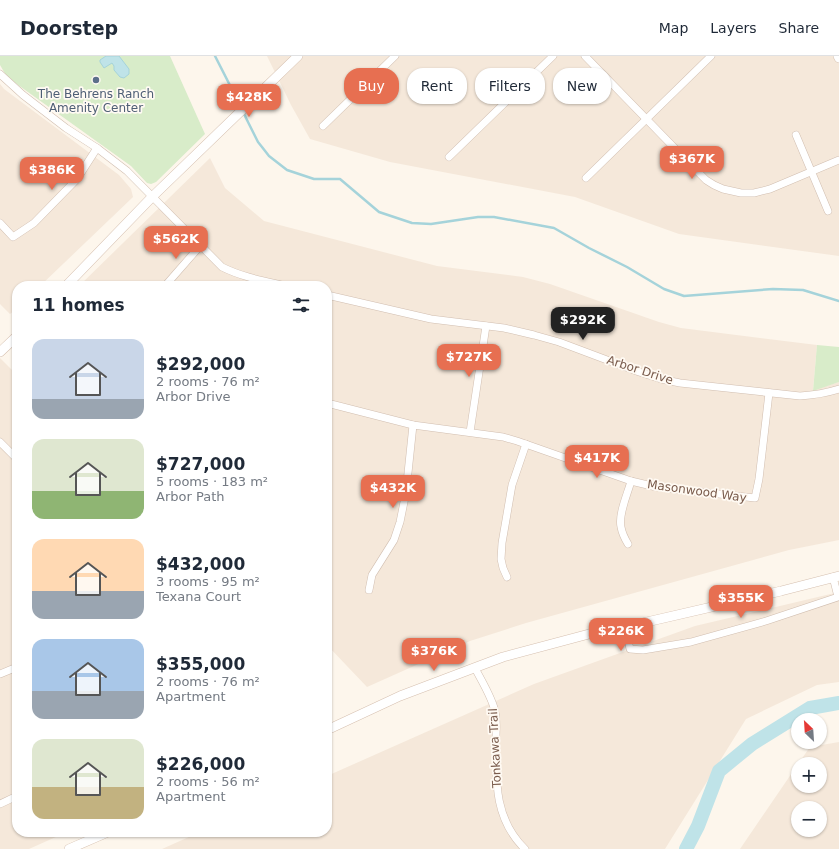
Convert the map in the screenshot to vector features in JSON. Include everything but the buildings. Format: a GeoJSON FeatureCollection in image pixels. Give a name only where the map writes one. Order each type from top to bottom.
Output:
{"type":"FeatureCollection","features":[{"type":"Feature","properties":{"kind":"main road"},"geometry":{"type":"LineString","coordinates":[[71,281],[152,197],[298,56]]}},
{"type":"Feature","properties":{"kind":"main road"},"geometry":{"type":"LineString","coordinates":[[0,352],[12,341]]}},
{"type":"Feature","properties":{"kind":"main road"},"geometry":{"type":"LineString","coordinates":[[332,728],[400,696],[503,657],[589,634],[781,591],[836,576]]}},
{"type":"Feature","properties":{"kind":"main road"},"geometry":{"type":"LineString","coordinates":[[69,849],[97,837]]}},
{"type":"Feature","properties":{"kind":"street"},"geometry":{"type":"LineString","coordinates":[[323,126],[395,56]]}},
{"type":"Feature","properties":{"kind":"street"},"geometry":{"type":"LineString","coordinates":[[449,157],[553,56]]}},
{"type":"Feature","properties":{"kind":"street"},"geometry":{"type":"LineString","coordinates":[[585,56],[706,180],[714,186],[740,193],[754,193],[770,189],[839,160]]}},
{"type":"Feature","properties":{"kind":"street"},"geometry":{"type":"LineString","coordinates":[[586,178],[711,56]]}},
{"type":"Feature","properties":{"kind":"street"},"geometry":{"type":"LineString","coordinates":[[0,74],[23,96],[127,171],[222,267],[246,277],[264,281]]}},
{"type":"Feature","properties":{"kind":"street"},"geometry":{"type":"LineString","coordinates":[[796,135],[828,211]]}},
{"type":"Feature","properties":{"kind":"street"},"geometry":{"type":"LineString","coordinates":[[0,223],[13,236],[34,223],[77,178],[97,148]]}},
{"type":"Feature","properties":{"kind":"street"},"geometry":{"type":"LineString","coordinates":[[170,281],[200,246]]}},
{"type":"Feature","properties":{"kind":"street","name":"Arbor Drive"},"geometry":{"type":"LineString","coordinates":[[332,296],[431,319],[504,328],[534,335],[559,342],[639,372],[680,383],[800,396],[822,394],[839,389]]}},
{"type":"Feature","properties":{"kind":"street"},"geometry":{"type":"LineString","coordinates":[[470,432],[486,326]]}},
{"type":"Feature","properties":{"kind":"street","name":"Masonwood Way"},"geometry":{"type":"LineString","coordinates":[[332,404],[413,425],[503,437],[631,481],[656,487],[755,498],[759,479],[769,393]]}},
{"type":"Feature","properties":{"kind":"street"},"geometry":{"type":"LineString","coordinates":[[369,590],[372,575],[394,540],[400,522],[406,492],[413,425]]}},
{"type":"Feature","properties":{"kind":"street"},"geometry":{"type":"LineString","coordinates":[[507,577],[501,559],[502,543],[512,485],[526,444]]}},
{"type":"Feature","properties":{"kind":"street"},"geometry":{"type":"LineString","coordinates":[[2,446],[12,455]]}},
{"type":"Feature","properties":{"kind":"street"},"geometry":{"type":"LineString","coordinates":[[628,544],[620,526],[631,481]]}},
{"type":"Feature","properties":{"kind":"street"},"geometry":{"type":"LineString","coordinates":[[625,627],[630,649],[643,650],[691,642],[766,621],[838,596],[836,576]]}},
{"type":"Feature","properties":{"kind":"street","name":"Tonkawa Trail"},"geometry":{"type":"LineString","coordinates":[[475,668],[492,701],[495,712],[496,783],[498,796],[508,826],[514,837],[525,849]]}},
{"type":"Feature","properties":{"kind":"street"},"geometry":{"type":"LineString","coordinates":[[0,674],[12,669]]}},
{"type":"Feature","properties":{"kind":"street"},"geometry":{"type":"LineString","coordinates":[[0,804],[12,798]]}},
{"type":"Feature","properties":{"kind":"shaded area"},"geometry":{"type":"Polygon","coordinates":[[[267,56],[839,56],[839,256],[679,234],[575,197],[390,162],[310,139],[291,105],[267,56]]]}},
{"type":"Feature","properties":{"kind":"shaded area"},"geometry":{"type":"Polygon","coordinates":[[[0,84],[4,89],[119,175],[131,189],[133,197],[45,281],[12,281],[12,312],[10,314],[0,304],[0,84]]]}},
{"type":"Feature","properties":{"kind":"shaded area"},"geometry":{"type":"Polygon","coordinates":[[[210,158],[225,188],[264,221],[437,266],[523,277],[550,284],[659,322],[681,328],[817,345],[813,390],[839,382],[839,540],[789,550],[526,623],[470,641],[367,687],[332,650],[332,281],[84,281],[210,158]]]}},
{"type":"Feature","properties":{"kind":"shaded area"},"geometry":{"type":"Polygon","coordinates":[[[0,358],[12,370],[12,837],[56,837],[29,849],[0,849],[0,358]]]}},
{"type":"Feature","properties":{"kind":"shaded area"},"geometry":{"type":"Polygon","coordinates":[[[839,592],[839,682],[817,685],[746,719],[665,849],[162,849],[189,837],[332,837],[332,774],[534,684],[695,626],[839,592]]]}},
{"type":"Feature","properties":{"kind":"shaded area"},"geometry":{"type":"Polygon","coordinates":[[[839,742],[839,849],[740,849],[791,774],[791,793],[827,793],[827,757],[803,757],[809,749],[827,749],[827,744],[839,742]]]}},
{"type":"Feature","properties":{"kind":"green space"},"geometry":{"type":"Polygon","coordinates":[[[0,56],[170,56],[205,134],[156,182],[151,184],[147,183],[131,166],[7,77],[0,65],[0,56]]]}},
{"type":"Feature","properties":{"kind":"green space"},"geometry":{"type":"Polygon","coordinates":[[[817,345],[839,347],[839,382],[813,391],[817,345]]]}},
{"type":"Feature","properties":{"kind":"water"},"geometry":{"type":"Polygon","coordinates":[[[106,56],[119,56],[129,69],[129,74],[124,78],[120,77],[114,70],[112,63],[104,68],[100,60],[106,56]]]}},
{"type":"Feature","properties":{"kind":"waterway"},"geometry":{"type":"LineString","coordinates":[[215,56],[241,107]]}},
{"type":"Feature","properties":{"kind":"waterway"},"geometry":{"type":"LineString","coordinates":[[243,112],[258,142],[269,156],[287,170],[314,179],[340,179],[379,212],[412,223],[431,224],[478,217],[494,217],[554,228],[627,267],[664,289],[684,296],[773,289],[803,290],[839,301]]}},
{"type":"Feature","properties":{"kind":"waterway"},"geometry":{"type":"LineString","coordinates":[[686,849],[698,826],[719,771],[752,744],[810,708],[839,703]]}},
{"type":"Feature","properties":{"kind":"place","name":"The Behrens Ranch Amenity Center"},"geometry":{"type":"Point","coordinates":[96,80]}}]}
